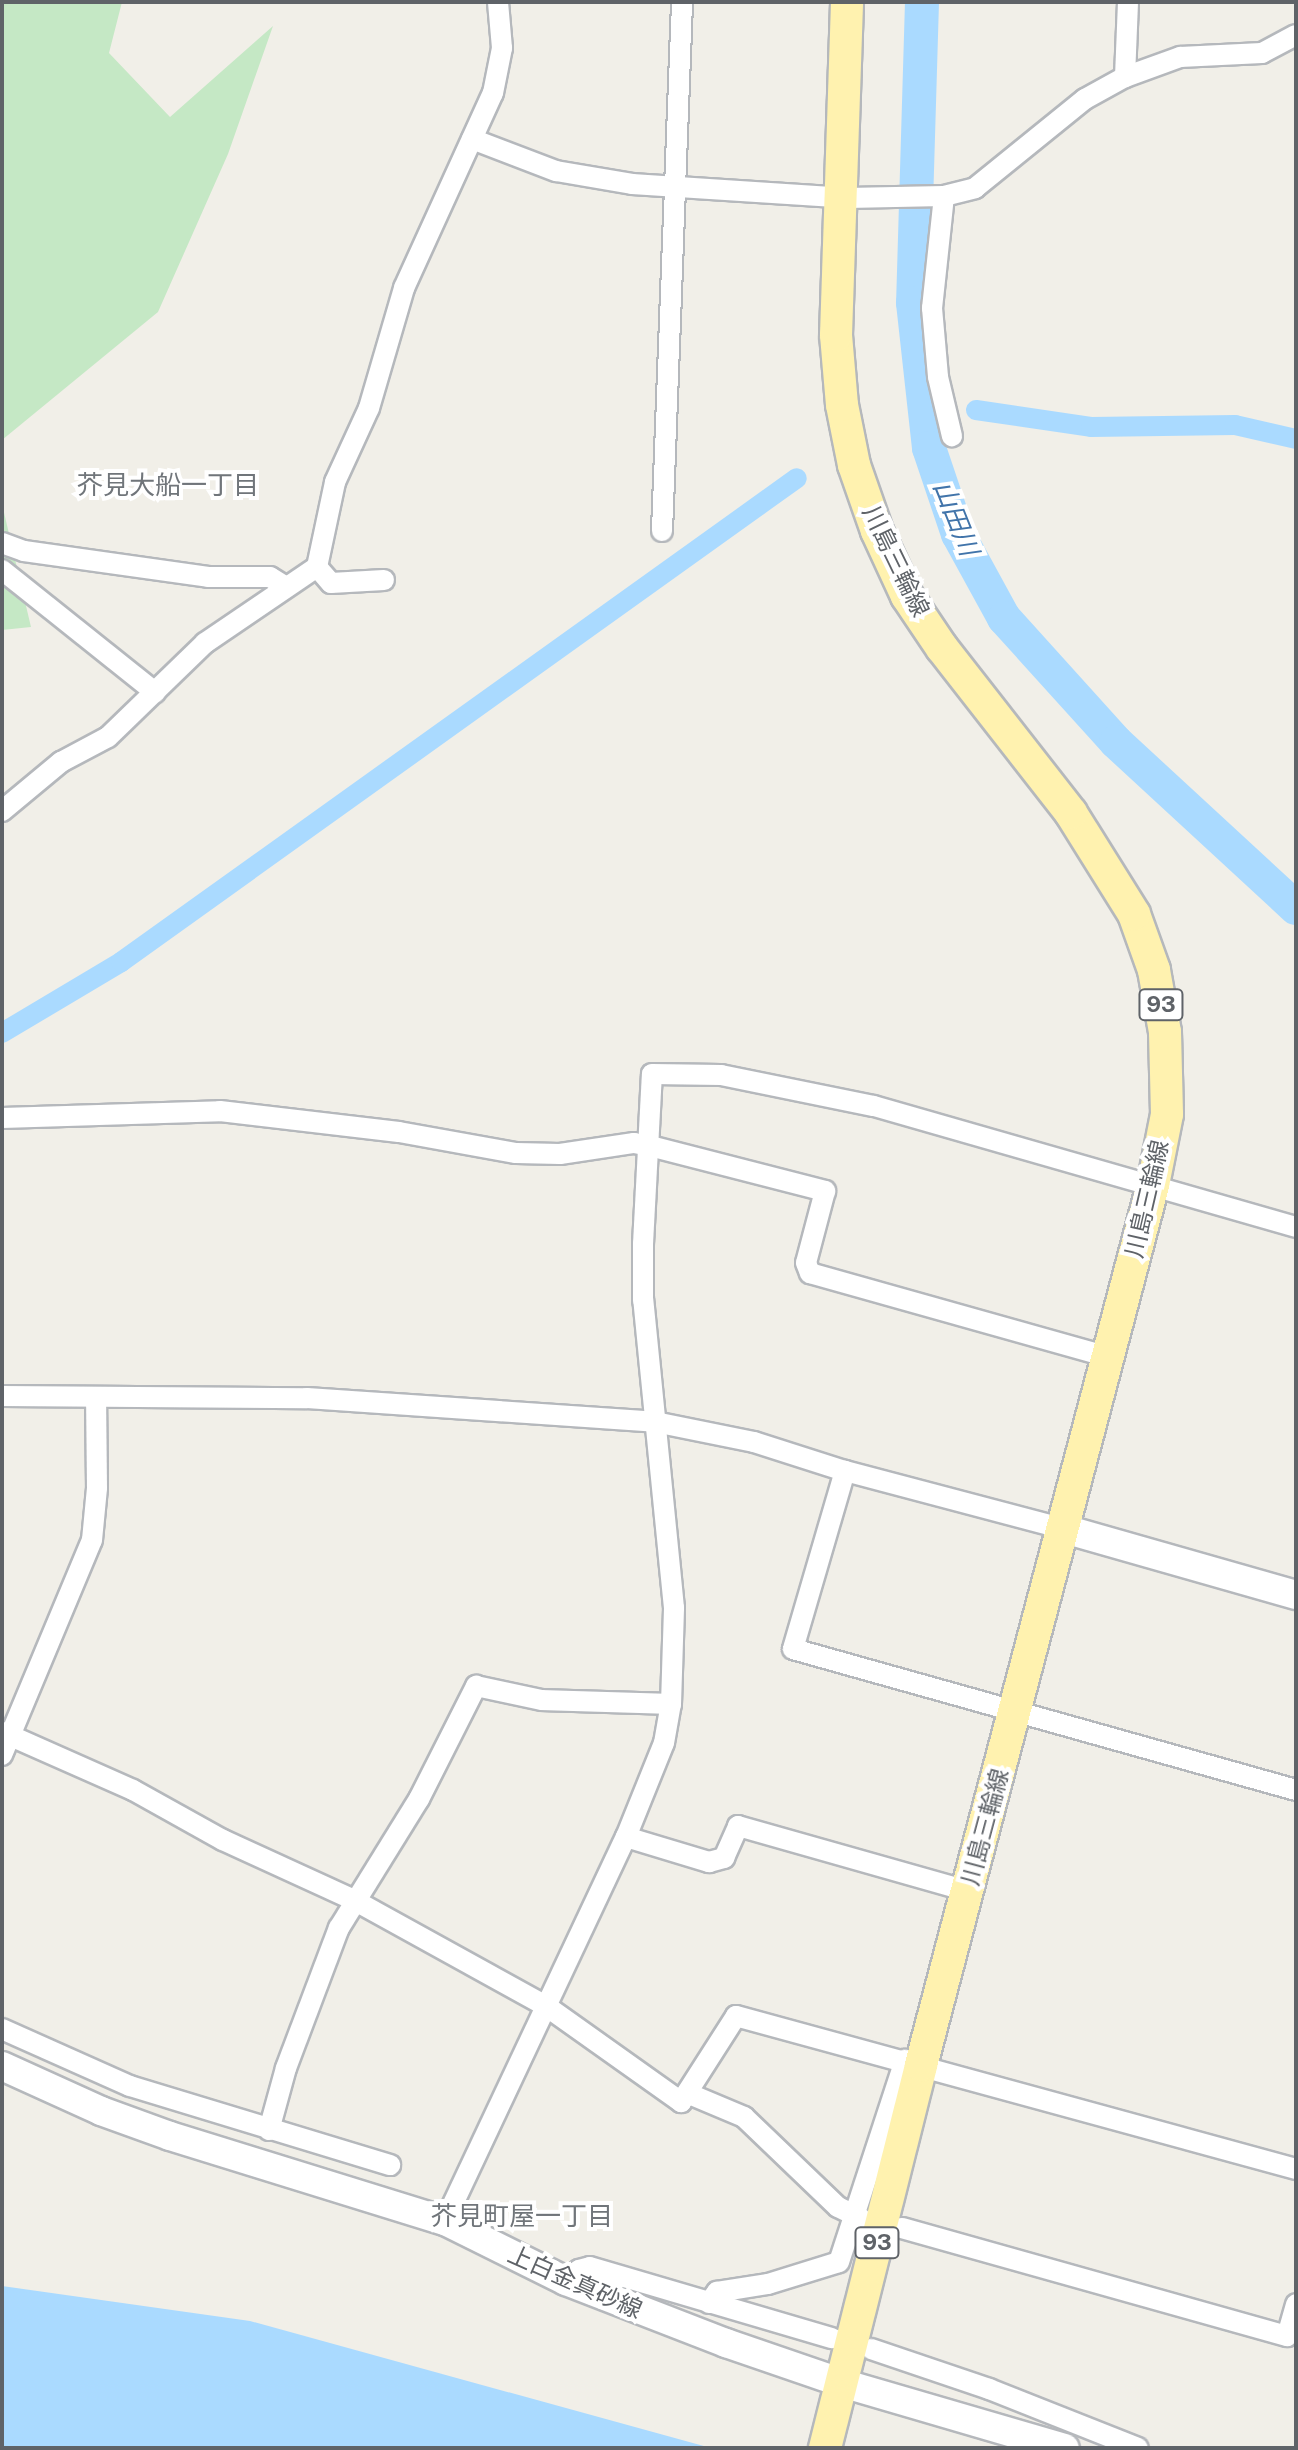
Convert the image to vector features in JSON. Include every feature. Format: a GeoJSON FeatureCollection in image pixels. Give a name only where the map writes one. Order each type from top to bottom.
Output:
{"type":"FeatureCollection","features":[{"type":"Feature","properties":{"kind":"main road","name":"川島三輪線"},"geometry":{"type":"LineString","coordinates":[[829,2434],[913,2063],[968,1891],[1153,1185],[1167,1114],[1165,1032],[1154,970],[1134,914],[1071,813],[942,648],[907,596],[877,531],[854,465],[842,405],[836,335],[843,198],[847,2]]}},
{"type":"Feature","properties":{"kind":"main road"},"geometry":{"type":"LineString","coordinates":[[1061,1528],[1296,1595]]}},
{"type":"Feature","properties":{"kind":"main road","name":"上白金真砂線"},"geometry":{"type":"LineString","coordinates":[[2,2066],[101,2111],[170,2136],[445,2221],[566,2281],[842,2383],[1065,2448]]}},
{"type":"Feature","properties":{"kind":"street"},"geometry":{"type":"LineString","coordinates":[[2,811],[61,762],[108,737],[205,643],[317,567],[335,482],[369,408],[404,288],[493,93],[502,48],[498,2]]}},
{"type":"Feature","properties":{"kind":"street"},"geometry":{"type":"LineString","coordinates":[[662,531],[682,2]]}},
{"type":"Feature","properties":{"kind":"street"},"geometry":{"type":"LineString","coordinates":[[1125,77],[1128,2]]}},
{"type":"Feature","properties":{"kind":"street"},"geometry":{"type":"LineString","coordinates":[[472,139],[556,171],[675,188],[843,198],[939,198],[975,188],[1085,99],[1125,77],[1180,57],[1262,53],[1296,35]]}},
{"type":"Feature","properties":{"kind":"street"},"geometry":{"type":"LineString","coordinates":[[939,198],[932,308],[938,377],[952,436]]}},
{"type":"Feature","properties":{"kind":"street"},"geometry":{"type":"LineString","coordinates":[[2,543],[24,551],[208,577],[270,577],[286,587]]}},
{"type":"Feature","properties":{"kind":"street"},"geometry":{"type":"LineString","coordinates":[[317,567],[331,583],[384,580]]}},
{"type":"Feature","properties":{"kind":"street"},"geometry":{"type":"LineString","coordinates":[[2,570],[155,692]]}},
{"type":"Feature","properties":{"kind":"street"},"geometry":{"type":"LineString","coordinates":[[445,2221],[626,1837],[664,1743],[671,1704],[674,1608],[643,1300],[652,1074],[721,1075],[874,1106],[1296,1227]]}},
{"type":"Feature","properties":{"kind":"street"},"geometry":{"type":"LineString","coordinates":[[2,1118],[220,1111],[385,1130],[516,1153],[560,1154],[634,1143],[650,1146],[825,1191],[806,1263],[810,1273],[1108,1357]]}},
{"type":"Feature","properties":{"kind":"street"},"geometry":{"type":"LineString","coordinates":[[2,1396],[307,1398],[655,1422],[754,1442],[845,1471],[1061,1528]]}},
{"type":"Feature","properties":{"kind":"street"},"geometry":{"type":"LineString","coordinates":[[2,1755],[6,1733],[92,1540],[97,1488],[96,1398]]}},
{"type":"Feature","properties":{"kind":"street"},"geometry":{"type":"LineString","coordinates":[[845,1471],[793,1649],[1296,1790]]}},
{"type":"Feature","properties":{"kind":"street"},"geometry":{"type":"LineString","coordinates":[[269,2130],[307,2007],[354,1900],[419,1799],[476,1686],[542,1700],[671,1704]]}},
{"type":"Feature","properties":{"kind":"street"},"geometry":{"type":"LineString","coordinates":[[6,1733],[133,1790],[223,1840],[354,1900],[546,2006],[681,2102],[736,2016],[1296,2169]]}},
{"type":"Feature","properties":{"kind":"street"},"geometry":{"type":"LineString","coordinates":[[626,1837],[709,1862],[724,1858],[738,1826],[968,1891]]}},
{"type":"Feature","properties":{"kind":"street"},"geometry":{"type":"LineString","coordinates":[[2,2029],[130,2086],[390,2165]]}},
{"type":"Feature","properties":{"kind":"street"},"geometry":{"type":"LineString","coordinates":[[709,2303],[717,2292],[768,2284],[839,2262],[913,2063]]}},
{"type":"Feature","properties":{"kind":"street"},"geometry":{"type":"LineString","coordinates":[[687,2093],[744,2117],[856,2217]]}},
{"type":"Feature","properties":{"kind":"street"},"geometry":{"type":"LineString","coordinates":[[902,2228],[1287,2336],[1296,2304]]}},
{"type":"Feature","properties":{"kind":"street"},"geometry":{"type":"LineString","coordinates":[[566,2281],[579,2270],[590,2267],[832,2338]]}},
{"type":"Feature","properties":{"kind":"street"},"geometry":{"type":"LineString","coordinates":[[871,2349],[989,2389],[1138,2448]]}},
{"type":"Feature","properties":{"kind":"green space"},"geometry":{"type":"Polygon","coordinates":[[[2,2],[122,2],[109,53],[170,117],[273,26],[228,154],[158,312],[2,440],[2,2]]]}},
{"type":"Feature","properties":{"kind":"green space"},"geometry":{"type":"Polygon","coordinates":[[[2,504],[31,627],[2,630],[2,504]]]}},
{"type":"Feature","properties":{"kind":"water"},"geometry":{"type":"Polygon","coordinates":[[[2,2286],[250,2321],[711,2448],[2,2448],[2,2286]]]}},
{"type":"Feature","properties":{"kind":"waterway","name":"山田川"},"geometry":{"type":"LineString","coordinates":[[922,2],[913,303],[929,448],[958,534],[1004,618],[1116,742],[1296,908]]}},
{"type":"Feature","properties":{"kind":"waterway"},"geometry":{"type":"LineString","coordinates":[[976,410],[1091,427],[1235,425],[1296,439]]}},
{"type":"Feature","properties":{"kind":"waterway"},"geometry":{"type":"LineString","coordinates":[[2,1033],[121,962],[797,478]]}},
{"type":"Feature","properties":{"kind":"district","name":"芥見大船一丁目"},"geometry":{"type":"Point","coordinates":[168,485]}},
{"type":"Feature","properties":{"kind":"district","name":"芥見町屋一丁目"},"geometry":{"type":"Point","coordinates":[522,2216]}}]}
